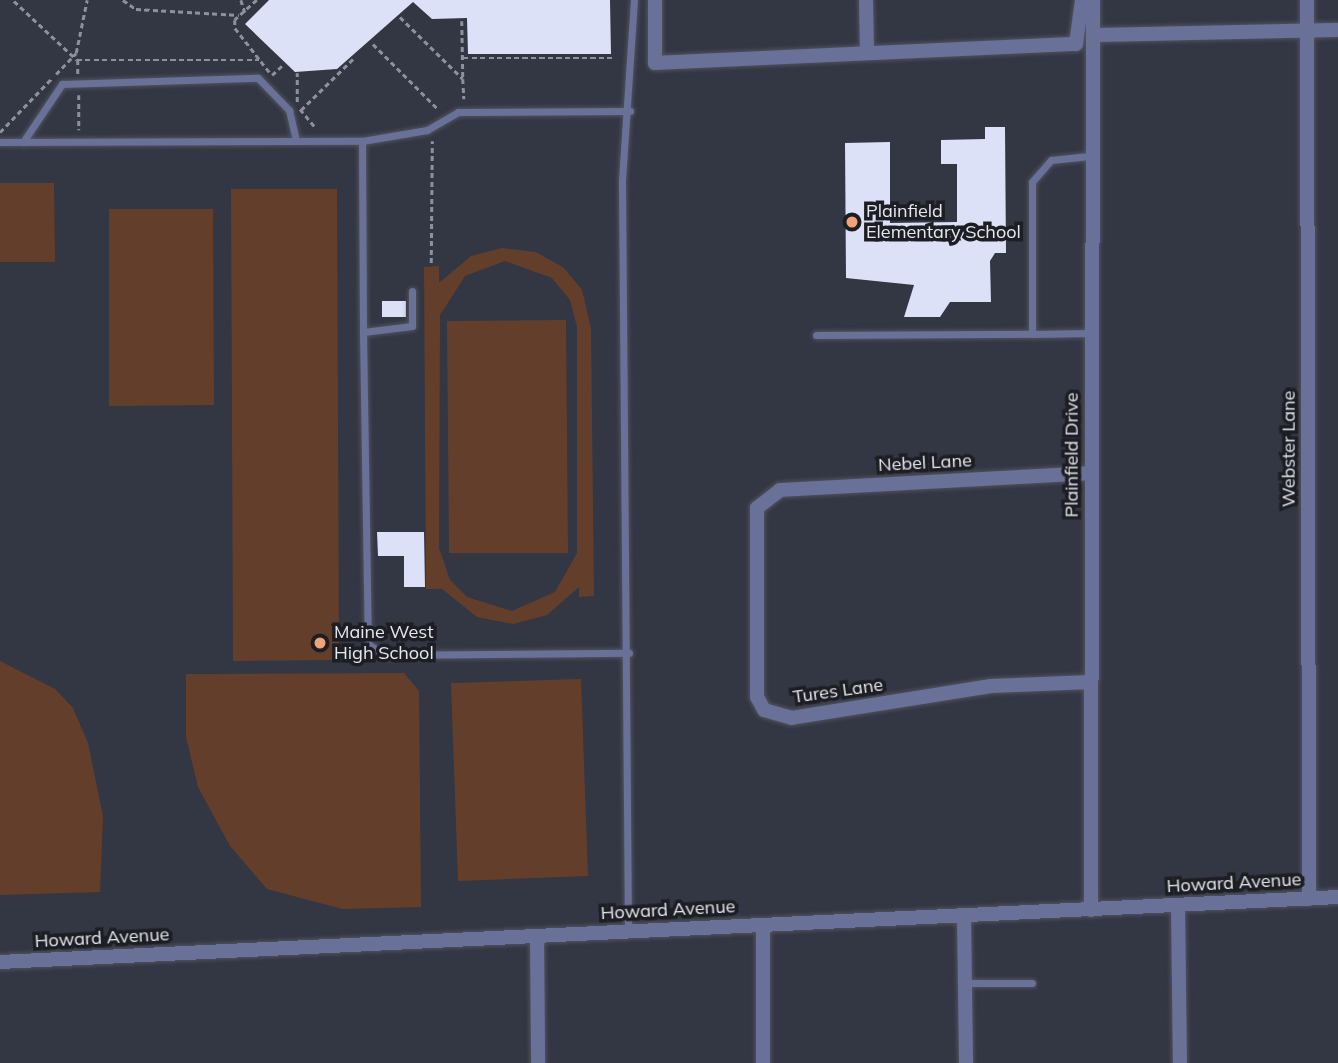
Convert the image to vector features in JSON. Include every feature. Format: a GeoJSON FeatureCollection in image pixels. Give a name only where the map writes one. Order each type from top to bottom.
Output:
{"type":"FeatureCollection","features":[{"type":"Feature","properties":{"kind":"street"},"geometry":{"type":"LineString","coordinates":[[654,0],[655,63],[1076,44],[1082,0]]}},
{"type":"Feature","properties":{"kind":"street"},"geometry":{"type":"LineString","coordinates":[[866,0],[867,54]]}},
{"type":"Feature","properties":{"kind":"street","name":"Plainfield Drive"},"geometry":{"type":"LineString","coordinates":[[1091,909],[1089,156],[1093,0]]}},
{"type":"Feature","properties":{"kind":"street","name":"Webster Lane"},"geometry":{"type":"LineString","coordinates":[[1307,0],[1309,899]]}},
{"type":"Feature","properties":{"kind":"street"},"geometry":{"type":"LineString","coordinates":[[1093,35],[1338,30]]}},
{"type":"Feature","properties":{"kind":"street","name":"Nebel Lane"},"geometry":{"type":"LineString","coordinates":[[763,498],[780,490],[1091,473]]}},
{"type":"Feature","properties":{"kind":"street","name":"Tures Lane"},"geometry":{"type":"LineString","coordinates":[[763,498],[757,508],[757,670],[764,710],[792,718],[991,686],[1091,682]]}},
{"type":"Feature","properties":{"kind":"street","name":"Howard Avenue"},"geometry":{"type":"LineString","coordinates":[[0,962],[1338,897]]}},
{"type":"Feature","properties":{"kind":"street"},"geometry":{"type":"LineString","coordinates":[[1178,905],[1180,1063]]}},
{"type":"Feature","properties":{"kind":"street"},"geometry":{"type":"LineString","coordinates":[[964,916],[966,1063]]}},
{"type":"Feature","properties":{"kind":"street"},"geometry":{"type":"LineString","coordinates":[[762,925],[763,1063]]}},
{"type":"Feature","properties":{"kind":"street"},"geometry":{"type":"LineString","coordinates":[[537,936],[538,1063]]}},
{"type":"Feature","properties":{"kind":"lane"},"geometry":{"type":"LineString","coordinates":[[628,932],[629,653],[622,180],[630,111],[634,0]]}},
{"type":"Feature","properties":{"kind":"lane"},"geometry":{"type":"LineString","coordinates":[[23,142],[62,84],[258,78],[289,110],[296,140]]}},
{"type":"Feature","properties":{"kind":"lane"},"geometry":{"type":"LineString","coordinates":[[0,142],[362,141],[427,130],[458,112],[630,111]]}},
{"type":"Feature","properties":{"kind":"lane"},"geometry":{"type":"LineString","coordinates":[[362,141],[365,634],[372,648],[392,655],[629,653]]}},
{"type":"Feature","properties":{"kind":"lane"},"geometry":{"type":"LineString","coordinates":[[1032,334],[1032,182],[1051,160],[1089,156]]}},
{"type":"Feature","properties":{"kind":"lane"},"geometry":{"type":"LineString","coordinates":[[363,332],[412,326],[412,291]]}},
{"type":"Feature","properties":{"kind":"lane"},"geometry":{"type":"LineString","coordinates":[[816,335],[1090,333]]}},
{"type":"Feature","properties":{"kind":"lane"},"geometry":{"type":"LineString","coordinates":[[965,983],[1032,983]]}},
{"type":"Feature","properties":{"kind":"path"},"geometry":{"type":"LineString","coordinates":[[0,132],[72,57],[87,0]]}},
{"type":"Feature","properties":{"kind":"path"},"geometry":{"type":"LineString","coordinates":[[123,0],[136,9],[241,15]]}},
{"type":"Feature","properties":{"kind":"path"},"geometry":{"type":"LineString","coordinates":[[241,0],[245,12]]}},
{"type":"Feature","properties":{"kind":"path"},"geometry":{"type":"LineString","coordinates":[[14,1],[78,60],[260,60]]}},
{"type":"Feature","properties":{"kind":"path"},"geometry":{"type":"LineString","coordinates":[[255,1],[241,15],[235,29],[281,85]]}},
{"type":"Feature","properties":{"kind":"path"},"geometry":{"type":"LineString","coordinates":[[400,17],[463,79]]}},
{"type":"Feature","properties":{"kind":"path"},"geometry":{"type":"LineString","coordinates":[[462,21],[464,99]]}},
{"type":"Feature","properties":{"kind":"path"},"geometry":{"type":"LineString","coordinates":[[373,44],[438,109]]}},
{"type":"Feature","properties":{"kind":"path"},"geometry":{"type":"LineString","coordinates":[[301,110],[355,57]]}},
{"type":"Feature","properties":{"kind":"path"},"geometry":{"type":"LineString","coordinates":[[463,58],[615,58]]}},
{"type":"Feature","properties":{"kind":"path"},"geometry":{"type":"LineString","coordinates":[[78,60],[79,75]]}},
{"type":"Feature","properties":{"kind":"path"},"geometry":{"type":"LineString","coordinates":[[272,75],[284,64]]}},
{"type":"Feature","properties":{"kind":"path"},"geometry":{"type":"LineString","coordinates":[[297,105],[298,74]]}},
{"type":"Feature","properties":{"kind":"path"},"geometry":{"type":"LineString","coordinates":[[79,88],[79,133]]}},
{"type":"Feature","properties":{"kind":"path"},"geometry":{"type":"LineString","coordinates":[[289,95],[316,128]]}},
{"type":"Feature","properties":{"kind":"path"},"geometry":{"type":"LineString","coordinates":[[431,263],[432,141]]}},
{"type":"Feature","properties":{"kind":"shaded area"},"geometry":{"type":"Polygon","coordinates":[[[0,183],[54,183],[55,262],[0,262],[0,183]]]}},
{"type":"Feature","properties":{"kind":"shaded area"},"geometry":{"type":"Polygon","coordinates":[[[231,189],[337,189],[339,660],[233,661],[231,189]]]}},
{"type":"Feature","properties":{"kind":"shaded area"},"geometry":{"type":"Polygon","coordinates":[[[109,209],[213,209],[214,405],[109,406],[109,209]]]}},
{"type":"Feature","properties":{"kind":"shaded area"},"geometry":{"type":"Polygon","coordinates":[[[502,248],[536,252],[564,268],[582,290],[591,328],[594,596],[579,597],[579,587],[547,615],[513,624],[477,617],[442,589],[426,589],[424,267],[439,266],[439,283],[471,256],[502,248]],[[505,261],[465,276],[440,315],[439,548],[450,580],[467,597],[512,611],[555,592],[577,553],[577,327],[570,300],[552,278],[505,261]]]}},
{"type":"Feature","properties":{"kind":"shaded area"},"geometry":{"type":"Polygon","coordinates":[[[566,320],[568,553],[449,553],[447,321],[566,320]]]}},
{"type":"Feature","properties":{"kind":"shaded area"},"geometry":{"type":"Polygon","coordinates":[[[0,661],[55,689],[73,708],[88,743],[103,816],[100,892],[0,895],[0,661]]]}},
{"type":"Feature","properties":{"kind":"shaded area"},"geometry":{"type":"Polygon","coordinates":[[[404,673],[419,691],[421,907],[342,909],[267,889],[230,846],[198,787],[186,737],[186,674],[404,673]]]}},
{"type":"Feature","properties":{"kind":"shaded area"},"geometry":{"type":"Polygon","coordinates":[[[581,679],[588,876],[458,881],[451,683],[581,679]]]}},
{"type":"Feature","properties":{"kind":"building"},"geometry":{"type":"Polygon","coordinates":[[[269,0],[610,0],[611,54],[468,54],[467,18],[432,19],[413,2],[337,69],[295,72],[245,24],[269,0]]]}},
{"type":"Feature","properties":{"kind":"building"},"geometry":{"type":"Polygon","coordinates":[[[985,127],[1005,127],[1006,253],[995,253],[990,261],[991,302],[950,302],[940,317],[904,317],[914,285],[846,278],[845,143],[890,142],[890,223],[957,222],[957,164],[941,164],[941,140],[985,139],[985,127]]]}},
{"type":"Feature","properties":{"kind":"building"},"geometry":{"type":"Polygon","coordinates":[[[382,301],[406,301],[406,317],[382,317],[382,301]]]}},
{"type":"Feature","properties":{"kind":"building"},"geometry":{"type":"Polygon","coordinates":[[[377,532],[424,532],[425,587],[404,587],[404,556],[378,556],[377,532]]]}},
{"type":"Feature","properties":{"kind":"place","name":"Plainfield Elementary School"},"geometry":{"type":"Point","coordinates":[852,222]}},
{"type":"Feature","properties":{"kind":"place","name":"Maine West High School"},"geometry":{"type":"Point","coordinates":[320,643]}}]}
